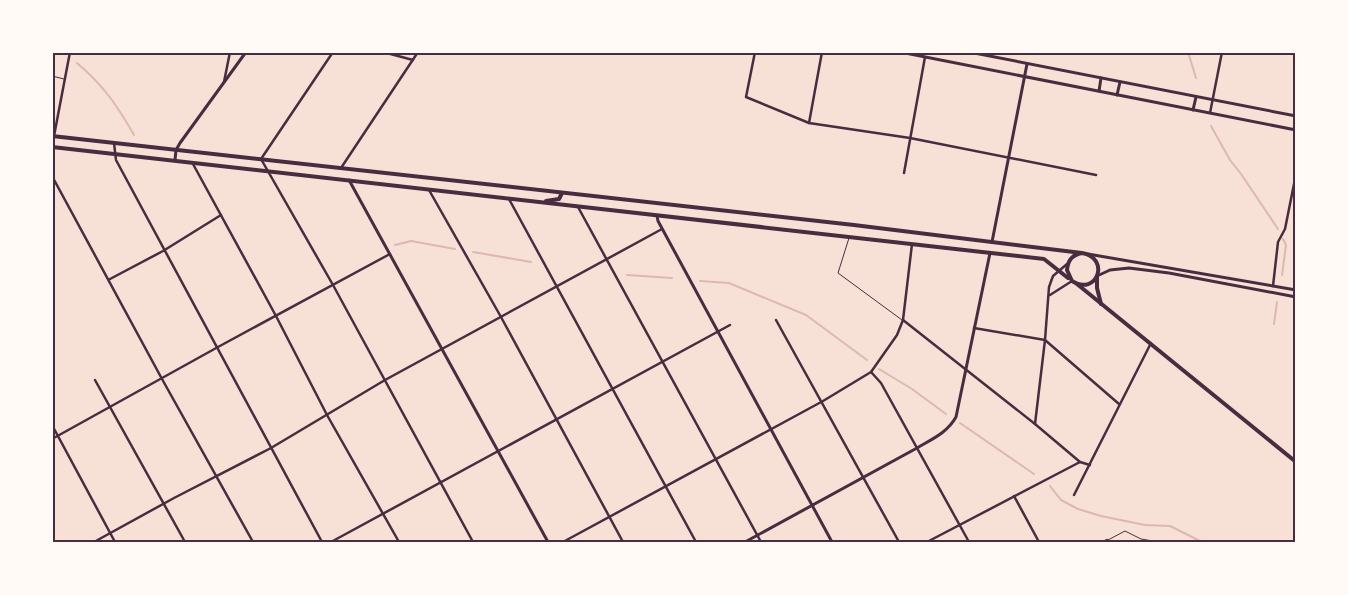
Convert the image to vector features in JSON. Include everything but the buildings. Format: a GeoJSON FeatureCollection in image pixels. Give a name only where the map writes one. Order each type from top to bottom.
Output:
{"type":"FeatureCollection","features":[{"type":"Feature","properties":{"kind":"main road"},"geometry":{"type":"LineString","coordinates":[[53,136],[854,225],[1082,253],[1088,254],[1096,261],[1098,271],[1097,288],[1101,304]]}},
{"type":"Feature","properties":{"kind":"main road"},"geometry":{"type":"LineString","coordinates":[[52,148],[114,153],[1044,259],[1296,462]]}},
{"type":"Feature","properties":{"kind":"main road"},"geometry":{"type":"LineString","coordinates":[[538,202],[559,199],[562,193]]}},
{"type":"Feature","properties":{"kind":"main road"},"geometry":{"type":"LineString","coordinates":[[657,204],[657,216]]}},
{"type":"Feature","properties":{"kind":"main road"},"geometry":{"type":"LineString","coordinates":[[739,225],[741,213]]}},
{"type":"Feature","properties":{"kind":"main road"},"geometry":{"type":"LineString","coordinates":[[912,244],[913,232]]}},
{"type":"Feature","properties":{"kind":"main road"},"geometry":{"type":"LineString","coordinates":[[1072,281],[1068,276],[1068,263],[1073,256],[1082,253]]}},
{"type":"Feature","properties":{"kind":"main road"},"geometry":{"type":"LineString","coordinates":[[1077,284],[1090,283],[1097,276]]}},
{"type":"Feature","properties":{"kind":"street"},"geometry":{"type":"LineString","coordinates":[[53,136],[70,52]]}},
{"type":"Feature","properties":{"kind":"street"},"geometry":{"type":"LineString","coordinates":[[224,83],[230,52]]}},
{"type":"Feature","properties":{"kind":"street"},"geometry":{"type":"LineString","coordinates":[[175,160],[176,150],[246,52]]}},
{"type":"Feature","properties":{"kind":"street"},"geometry":{"type":"LineString","coordinates":[[333,52],[262,159],[473,542]]}},
{"type":"Feature","properties":{"kind":"street"},"geometry":{"type":"LineString","coordinates":[[384,52],[413,60]]}},
{"type":"Feature","properties":{"kind":"street"},"geometry":{"type":"LineString","coordinates":[[341,168],[418,52]]}},
{"type":"Feature","properties":{"kind":"street"},"geometry":{"type":"LineString","coordinates":[[755,52],[746,98],[809,123],[910,138],[1096,175]]}},
{"type":"Feature","properties":{"kind":"street"},"geometry":{"type":"LineString","coordinates":[[809,123],[822,52]]}},
{"type":"Feature","properties":{"kind":"street"},"geometry":{"type":"LineString","coordinates":[[900,52],[1296,130]]}},
{"type":"Feature","properties":{"kind":"street"},"geometry":{"type":"LineString","coordinates":[[969,52],[1296,116]]}},
{"type":"Feature","properties":{"kind":"street"},"geometry":{"type":"LineString","coordinates":[[1210,113],[1222,52]]}},
{"type":"Feature","properties":{"kind":"street"},"geometry":{"type":"LineString","coordinates":[[904,173],[925,57]]}},
{"type":"Feature","properties":{"kind":"street"},"geometry":{"type":"LineString","coordinates":[[992,242],[1026,64]]}},
{"type":"Feature","properties":{"kind":"street"},"geometry":{"type":"LineString","coordinates":[[1099,91],[1101,78]]}},
{"type":"Feature","properties":{"kind":"street"},"geometry":{"type":"LineString","coordinates":[[1118,95],[1120,82]]}},
{"type":"Feature","properties":{"kind":"street"},"geometry":{"type":"LineString","coordinates":[[1193,110],[1196,97]]}},
{"type":"Feature","properties":{"kind":"street"},"geometry":{"type":"LineString","coordinates":[[114,143],[116,160],[163,251],[218,347],[322,542]]}},
{"type":"Feature","properties":{"kind":"street"},"geometry":{"type":"LineString","coordinates":[[192,162],[276,316],[327,416],[399,542]]}},
{"type":"Feature","properties":{"kind":"street"},"geometry":{"type":"LineString","coordinates":[[1273,286],[1278,242],[1284,229],[1296,174]]}},
{"type":"Feature","properties":{"kind":"street"},"geometry":{"type":"LineString","coordinates":[[52,176],[253,542]]}},
{"type":"Feature","properties":{"kind":"street"},"geometry":{"type":"LineString","coordinates":[[349,180],[548,542]]}},
{"type":"Feature","properties":{"kind":"street"},"geometry":{"type":"LineString","coordinates":[[429,190],[501,317],[623,542]]}},
{"type":"Feature","properties":{"kind":"street"},"geometry":{"type":"LineString","coordinates":[[509,199],[696,542]]}},
{"type":"Feature","properties":{"kind":"street"},"geometry":{"type":"LineString","coordinates":[[578,207],[760,542]]}},
{"type":"Feature","properties":{"kind":"street"},"geometry":{"type":"LineString","coordinates":[[110,279],[163,251],[220,215]]}},
{"type":"Feature","properties":{"kind":"street"},"geometry":{"type":"LineString","coordinates":[[657,216],[662,229],[832,542]]}},
{"type":"Feature","properties":{"kind":"street"},"geometry":{"type":"LineString","coordinates":[[94,542],[271,448],[385,380],[662,229]]}},
{"type":"Feature","properties":{"kind":"street"},"geometry":{"type":"LineString","coordinates":[[563,542],[823,401],[871,372],[897,335],[903,320],[912,244]]}},
{"type":"Feature","properties":{"kind":"street"},"geometry":{"type":"LineString","coordinates":[[745,542],[917,448],[944,432],[950,426],[956,417],[990,253]]}},
{"type":"Feature","properties":{"kind":"street"},"geometry":{"type":"LineString","coordinates":[[52,439],[390,254]]}},
{"type":"Feature","properties":{"kind":"street"},"geometry":{"type":"LineString","coordinates":[[1088,254],[1296,290]]}},
{"type":"Feature","properties":{"kind":"street"},"geometry":{"type":"LineString","coordinates":[[1035,424],[1048,296],[1053,276],[1068,263]]}},
{"type":"Feature","properties":{"kind":"street"},"geometry":{"type":"LineString","coordinates":[[1158,272],[1159,266]]}},
{"type":"Feature","properties":{"kind":"street"},"geometry":{"type":"LineString","coordinates":[[1097,276],[1110,270],[1129,268],[1296,297]]}},
{"type":"Feature","properties":{"kind":"street"},"geometry":{"type":"LineString","coordinates":[[1048,296],[1072,281]]}},
{"type":"Feature","properties":{"kind":"street"},"geometry":{"type":"LineString","coordinates":[[776,320],[823,401],[899,542]]}},
{"type":"Feature","properties":{"kind":"street"},"geometry":{"type":"LineString","coordinates":[[903,320],[1080,462],[1090,464]]}},
{"type":"Feature","properties":{"kind":"street"},"geometry":{"type":"LineString","coordinates":[[331,542],[730,325]]}},
{"type":"Feature","properties":{"kind":"street"},"geometry":{"type":"LineString","coordinates":[[974,328],[1045,340],[1119,404]]}},
{"type":"Feature","properties":{"kind":"street"},"geometry":{"type":"LineString","coordinates":[[1074,495],[1151,344]]}},
{"type":"Feature","properties":{"kind":"street"},"geometry":{"type":"LineString","coordinates":[[871,372],[881,383],[969,542]]}},
{"type":"Feature","properties":{"kind":"street"},"geometry":{"type":"LineString","coordinates":[[95,380],[185,542]]}},
{"type":"Feature","properties":{"kind":"street"},"geometry":{"type":"LineString","coordinates":[[52,425],[115,542]]}},
{"type":"Feature","properties":{"kind":"street"},"geometry":{"type":"LineString","coordinates":[[927,542],[1080,462]]}},
{"type":"Feature","properties":{"kind":"street"},"geometry":{"type":"LineString","coordinates":[[1014,496],[1039,542]]}},
{"type":"Feature","properties":{"kind":"street"},"geometry":{"type":"LineString","coordinates":[[1103,542],[1108,541]]}},
{"type":"Feature","properties":{"kind":"lane"},"geometry":{"type":"LineString","coordinates":[[52,76],[64,79]]}},
{"type":"Feature","properties":{"kind":"lane"},"geometry":{"type":"LineString","coordinates":[[850,237],[838,273],[903,320]]}},
{"type":"Feature","properties":{"kind":"lane"},"geometry":{"type":"LineString","coordinates":[[1108,541],[1124,531],[1141,539],[1159,542]]}},
{"type":"Feature","properties":{"kind":"waterway"},"geometry":{"type":"LineString","coordinates":[[1188,52],[1196,78]]}},
{"type":"Feature","properties":{"kind":"waterway"},"geometry":{"type":"LineString","coordinates":[[77,63],[109,96],[134,135]]}},
{"type":"Feature","properties":{"kind":"waterway"},"geometry":{"type":"LineString","coordinates":[[1211,126],[1230,160],[1278,229]]}},
{"type":"Feature","properties":{"kind":"waterway"},"geometry":{"type":"LineString","coordinates":[[1282,275],[1286,245],[1283,239]]}},
{"type":"Feature","properties":{"kind":"waterway"},"geometry":{"type":"LineString","coordinates":[[395,245],[411,241],[455,249]]}},
{"type":"Feature","properties":{"kind":"waterway"},"geometry":{"type":"LineString","coordinates":[[473,252],[531,262]]}},
{"type":"Feature","properties":{"kind":"waterway"},"geometry":{"type":"LineString","coordinates":[[627,275],[672,278]]}},
{"type":"Feature","properties":{"kind":"waterway"},"geometry":{"type":"LineString","coordinates":[[700,281],[729,283],[806,315],[867,360]]}},
{"type":"Feature","properties":{"kind":"waterway"},"geometry":{"type":"LineString","coordinates":[[1274,324],[1277,302]]}},
{"type":"Feature","properties":{"kind":"waterway"},"geometry":{"type":"LineString","coordinates":[[879,369],[912,389],[946,414]]}},
{"type":"Feature","properties":{"kind":"waterway"},"geometry":{"type":"LineString","coordinates":[[960,423],[1034,474]]}},
{"type":"Feature","properties":{"kind":"waterway"},"geometry":{"type":"LineString","coordinates":[[1050,486],[1061,500],[1078,509],[1145,525],[1170,526],[1202,542]]}}]}
